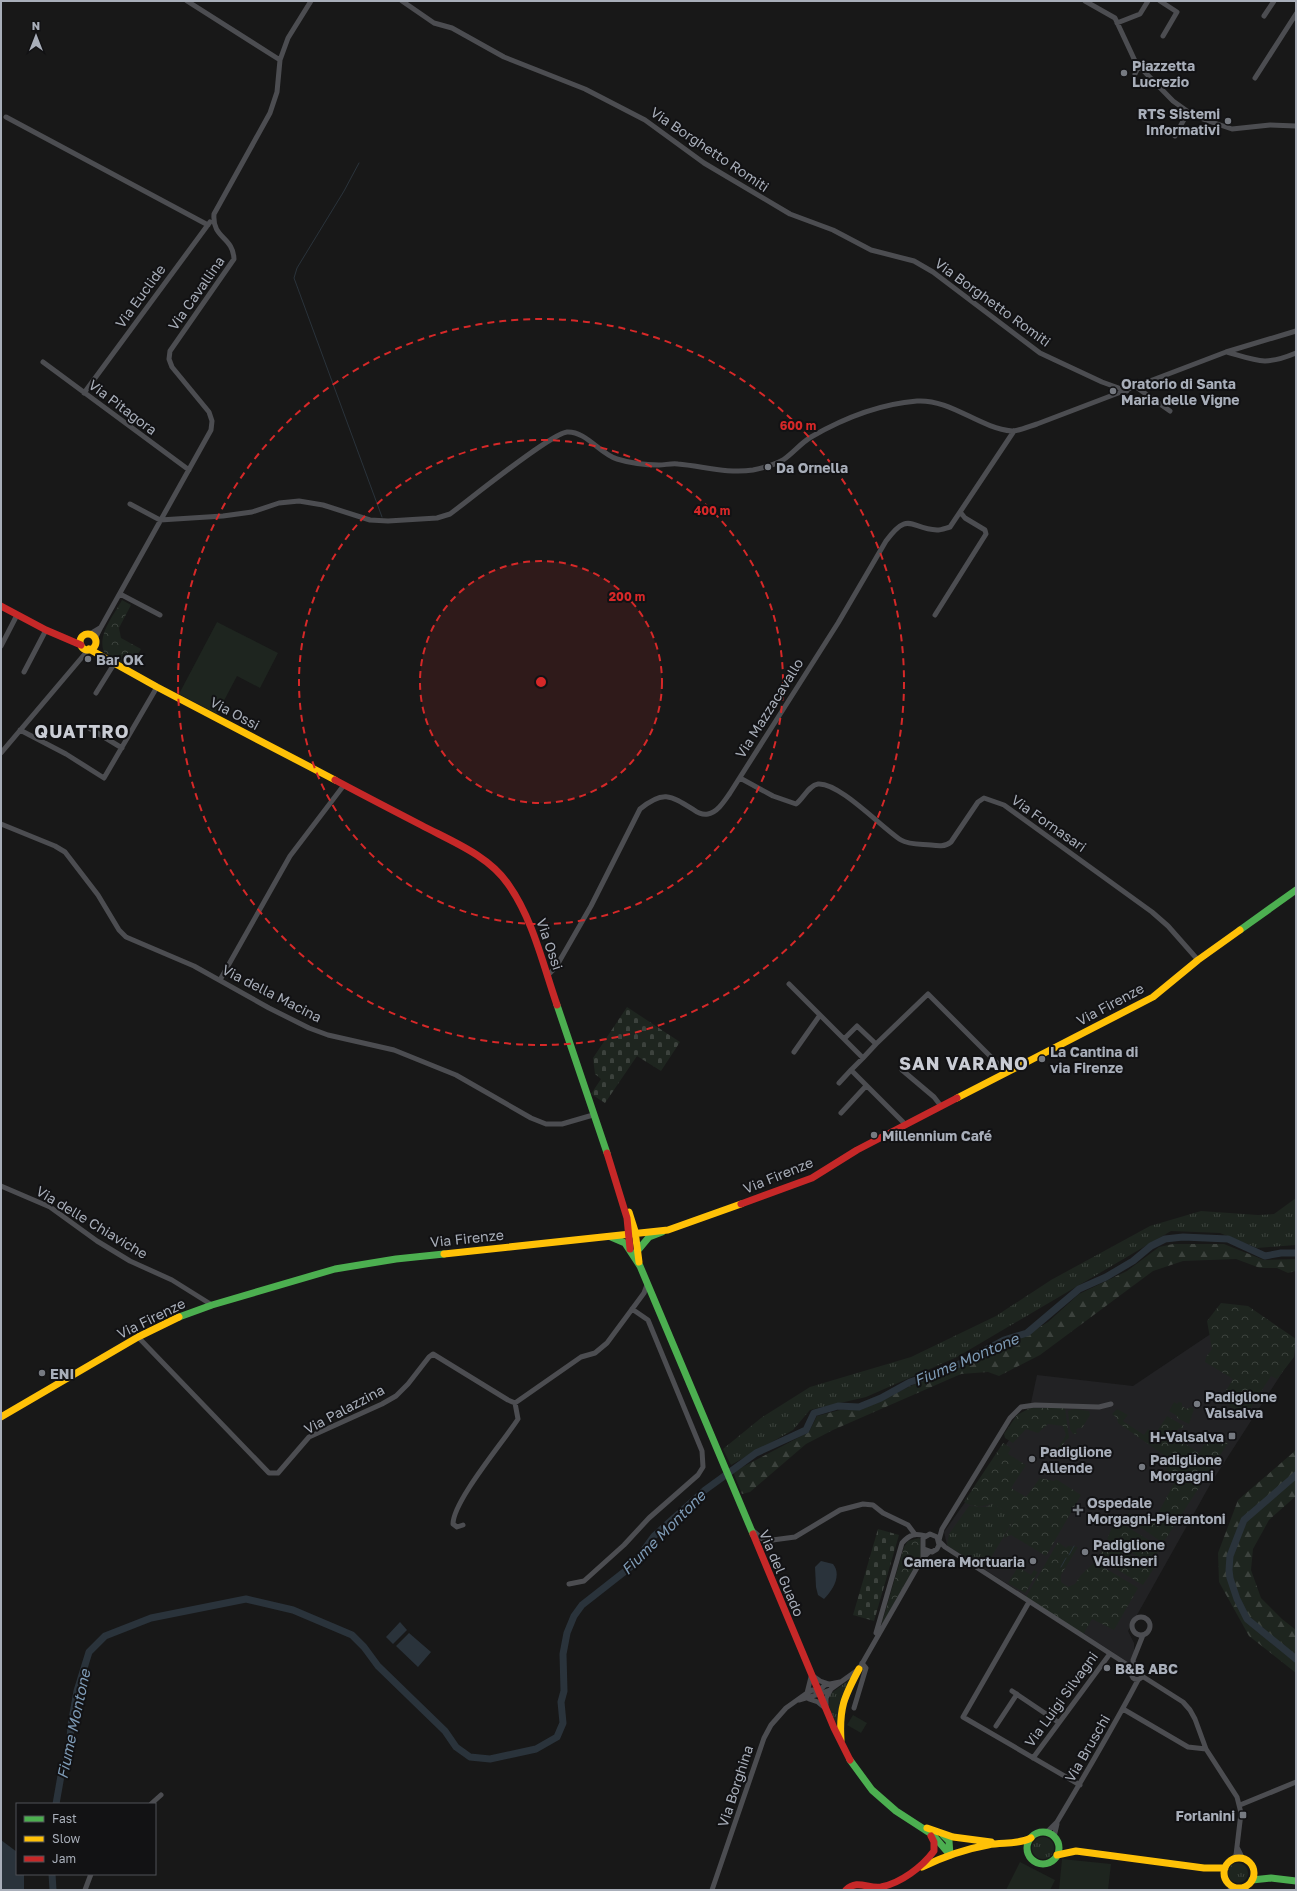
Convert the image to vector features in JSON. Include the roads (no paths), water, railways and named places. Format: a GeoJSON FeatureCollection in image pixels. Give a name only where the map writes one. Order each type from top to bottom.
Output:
{"type":"FeatureCollection","features":[{"type":"Feature","properties":{"kind":"main road","name":"Via Ossi"},"geometry":{"type":"LineString","coordinates":[[1,606],[66,640],[101,655],[114,664],[157,687],[480,857],[502,874],[521,903],[622,1199],[632,1234]]}},
{"type":"Feature","properties":{"kind":"main road","name":"Via Ossi"},"geometry":{"type":"LineString","coordinates":[[91,638],[101,655]]}},
{"type":"Feature","properties":{"kind":"main road"},"geometry":{"type":"LineString","coordinates":[[66,640],[91,638]]}},
{"type":"Feature","properties":{"kind":"main road"},"geometry":{"type":"LineString","coordinates":[[91,638],[85,647],[81,640],[91,638]]}},
{"type":"Feature","properties":{"kind":"main road","name":"Via Firenze"},"geometry":{"type":"LineString","coordinates":[[1,1417],[138,1337],[184,1315],[212,1305],[335,1268],[396,1259],[668,1230],[692,1223],[812,1178],[857,1150],[905,1124],[1153,997],[1198,960],[1296,890]]}},
{"type":"Feature","properties":{"kind":"main road"},"geometry":{"type":"LineString","coordinates":[[608,1236],[618,1232],[630,1223],[648,1230],[668,1230]]}},
{"type":"Feature","properties":{"kind":"main road"},"geometry":{"type":"LineString","coordinates":[[639,1249],[649,1237],[668,1230]]}},
{"type":"Feature","properties":{"kind":"main road","name":"Via del Guado"},"geometry":{"type":"LineString","coordinates":[[630,1248],[632,1234]]}},
{"type":"Feature","properties":{"kind":"main road","name":"Via del Guado"},"geometry":{"type":"LineString","coordinates":[[632,1234],[639,1249],[640,1266]]}},
{"type":"Feature","properties":{"kind":"main road","name":"Via del Guado"},"geometry":{"type":"LineString","coordinates":[[608,1236],[619,1239],[630,1248],[640,1266],[818,1692],[842,1744],[860,1776],[872,1790],[896,1811],[933,1835],[950,1855]]}},
{"type":"Feature","properties":{"kind":"main road"},"geometry":{"type":"LineString","coordinates":[[842,1744],[840,1709],[843,1698],[861,1666]]}},
{"type":"Feature","properties":{"kind":"main road"},"geometry":{"type":"LineString","coordinates":[[919,1825],[962,1839],[997,1843],[1021,1843],[1038,1833],[1047,1832],[1054,1837],[1058,1844],[1057,1855]]}},
{"type":"Feature","properties":{"kind":"main road"},"geometry":{"type":"LineString","coordinates":[[918,1869],[934,1851],[934,1842],[927,1831]]}},
{"type":"Feature","properties":{"kind":"main road"},"geometry":{"type":"LineString","coordinates":[[939,1832],[948,1837],[951,1843],[950,1855]]}},
{"type":"Feature","properties":{"kind":"main road"},"geometry":{"type":"LineString","coordinates":[[1030,1838],[1027,1847],[1028,1852],[1032,1860],[1041,1863],[1050,1862],[1057,1855],[1066,1852],[1083,1852],[1204,1868],[1225,1868]]}},
{"type":"Feature","properties":{"kind":"main road"},"geometry":{"type":"LineString","coordinates":[[846,1890],[849,1886],[858,1883],[875,1888],[883,1886],[950,1855],[997,1843]]}},
{"type":"Feature","properties":{"kind":"main road"},"geometry":{"type":"LineString","coordinates":[[1058,1844],[1083,1852]]}},
{"type":"Feature","properties":{"kind":"main road"},"geometry":{"type":"LineString","coordinates":[[979,1847],[1014,1847],[1028,1852]]}},
{"type":"Feature","properties":{"kind":"main road"},"geometry":{"type":"LineString","coordinates":[[1254,1870],[1252,1880],[1240,1889],[1230,1888],[1224,1877],[1225,1868],[1232,1860],[1243,1859],[1250,1863],[1254,1870],[1271,1878]]}},
{"type":"Feature","properties":{"kind":"main road"},"geometry":{"type":"LineString","coordinates":[[1204,1868],[1224,1877]]}},
{"type":"Feature","properties":{"kind":"main road"},"geometry":{"type":"LineString","coordinates":[[1252,1880],[1271,1878],[1296,1881]]}},
{"type":"Feature","properties":{"kind":"street"},"geometry":{"type":"LineString","coordinates":[[186,1],[280,60]]}},
{"type":"Feature","properties":{"kind":"street"},"geometry":{"type":"LineString","coordinates":[[214,214],[272,108],[277,92],[280,60],[288,38],[311,1]]}},
{"type":"Feature","properties":{"kind":"street","name":"Via Borghetto Romiti"},"geometry":{"type":"LineString","coordinates":[[402,1],[434,23],[452,28],[504,57],[585,89],[645,120],[704,164],[790,214],[833,230],[871,250],[914,261],[933,272],[1040,353],[1102,382],[1126,391]]}},
{"type":"Feature","properties":{"kind":"street"},"geometry":{"type":"LineString","coordinates":[[1085,1],[1115,18],[1139,66],[1173,101],[1194,116],[1232,129],[1270,125],[1296,126]]}},
{"type":"Feature","properties":{"kind":"street"},"geometry":{"type":"LineString","coordinates":[[1117,23],[1140,14],[1148,1]]}},
{"type":"Feature","properties":{"kind":"street"},"geometry":{"type":"LineString","coordinates":[[1160,1],[1177,12],[1163,36]]}},
{"type":"Feature","properties":{"kind":"street"},"geometry":{"type":"LineString","coordinates":[[1264,16],[1274,1]]}},
{"type":"Feature","properties":{"kind":"street"},"geometry":{"type":"LineString","coordinates":[[1256,78],[1296,14]]}},
{"type":"Feature","properties":{"kind":"street"},"geometry":{"type":"LineString","coordinates":[[1136,74],[1139,66]]}},
{"type":"Feature","properties":{"kind":"street"},"geometry":{"type":"LineString","coordinates":[[1175,136],[1188,112]]}},
{"type":"Feature","properties":{"kind":"street"},"geometry":{"type":"LineString","coordinates":[[6,117],[208,224]]}},
{"type":"Feature","properties":{"kind":"street","name":"Via Euclide"},"geometry":{"type":"LineString","coordinates":[[84,393],[214,214]]}},
{"type":"Feature","properties":{"kind":"street","name":"Via Cavallina"},"geometry":{"type":"LineString","coordinates":[[91,638],[100,627],[120,594],[160,520],[207,441],[211,430],[212,421],[209,412],[172,367],[169,359],[170,351],[234,259],[232,247],[216,229],[214,224],[214,214]]}},
{"type":"Feature","properties":{"kind":"street"},"geometry":{"type":"LineString","coordinates":[[130,504],[160,520],[223,516],[252,512],[279,503],[299,501],[323,505],[370,520],[388,521],[437,518],[450,514],[537,449],[557,435],[566,432],[576,433],[616,459],[642,464],[677,464],[751,470],[771,466],[783,460],[810,438],[866,411],[882,405],[924,401],[938,403],[990,425],[1014,431],[1038,424],[1226,352],[1296,330]]}},
{"type":"Feature","properties":{"kind":"street"},"geometry":{"type":"LineString","coordinates":[[1226,352],[1263,362],[1282,359],[1296,353]]}},
{"type":"Feature","properties":{"kind":"street","name":"Via Pitagora"},"geometry":{"type":"LineString","coordinates":[[44,362],[189,470]]}},
{"type":"Feature","properties":{"kind":"street"},"geometry":{"type":"LineString","coordinates":[[1136,387],[1170,411]]}},
{"type":"Feature","properties":{"kind":"street","name":"Via Mazzacavallo"},"geometry":{"type":"LineString","coordinates":[[547,976],[556,967],[590,906],[640,809],[651,799],[665,796],[677,799],[700,814],[709,814],[719,807],[740,778],[838,623],[886,541],[895,529],[905,524],[912,523],[938,530],[950,527],[961,513],[1014,431]]}},
{"type":"Feature","properties":{"kind":"street"},"geometry":{"type":"LineString","coordinates":[[935,615],[986,534],[985,530],[965,518],[961,513]]}},
{"type":"Feature","properties":{"kind":"street"},"geometry":{"type":"LineString","coordinates":[[120,594],[160,615]]}},
{"type":"Feature","properties":{"kind":"street"},"geometry":{"type":"LineString","coordinates":[[1,646],[16,615]]}},
{"type":"Feature","properties":{"kind":"street"},"geometry":{"type":"LineString","coordinates":[[24,672],[46,630]]}},
{"type":"Feature","properties":{"kind":"street"},"geometry":{"type":"LineString","coordinates":[[1,753],[81,657],[85,647]]}},
{"type":"Feature","properties":{"kind":"street"},"geometry":{"type":"LineString","coordinates":[[96,693],[114,664]]}},
{"type":"Feature","properties":{"kind":"street"},"geometry":{"type":"LineString","coordinates":[[20,730],[66,754],[104,778],[157,687]]}},
{"type":"Feature","properties":{"kind":"street"},"geometry":{"type":"LineString","coordinates":[[89,728],[122,748]]}},
{"type":"Feature","properties":{"kind":"street","name":"Via Fornasari"},"geometry":{"type":"LineString","coordinates":[[740,778],[773,796],[796,804],[813,785],[818,784],[832,787],[902,841],[941,846],[947,845],[951,842],[978,802],[984,798],[994,801],[1004,805],[1152,912],[1168,926],[1198,960]]}},
{"type":"Feature","properties":{"kind":"street"},"geometry":{"type":"LineString","coordinates":[[220,980],[290,856],[344,785]]}},
{"type":"Feature","properties":{"kind":"street","name":"Via della Macina"},"geometry":{"type":"LineString","coordinates":[[1,824],[55,846],[65,852],[98,895],[119,930],[126,937],[194,966],[269,1008],[309,1028],[328,1035],[394,1050],[456,1075],[532,1118],[546,1124],[562,1124],[593,1115]]}},
{"type":"Feature","properties":{"kind":"street"},"geometry":{"type":"LineString","coordinates":[[789,984],[863,1058]]}},
{"type":"Feature","properties":{"kind":"street"},"geometry":{"type":"LineString","coordinates":[[839,1082],[928,994],[1006,1072]]}},
{"type":"Feature","properties":{"kind":"street"},"geometry":{"type":"LineString","coordinates":[[794,1052],[820,1016]]}},
{"type":"Feature","properties":{"kind":"street"},"geometry":{"type":"LineString","coordinates":[[844,1039],[857,1026],[876,1044]]}},
{"type":"Feature","properties":{"kind":"street"},"geometry":{"type":"LineString","coordinates":[[850,1070],[905,1124]]}},
{"type":"Feature","properties":{"kind":"street"},"geometry":{"type":"LineString","coordinates":[[902,1070],[934,1097],[941,1106]]}},
{"type":"Feature","properties":{"kind":"street"},"geometry":{"type":"LineString","coordinates":[[841,1113],[866,1086]]}},
{"type":"Feature","properties":{"kind":"street","name":"Via delle Chiaviche"},"geometry":{"type":"LineString","coordinates":[[1,1186],[50,1207],[97,1241],[130,1261],[172,1280],[212,1305]]}},
{"type":"Feature","properties":{"kind":"street"},"geometry":{"type":"LineString","coordinates":[[463,1525],[457,1526],[453,1524],[455,1514],[480,1472],[518,1419],[515,1403],[580,1357],[595,1353],[607,1343],[644,1293],[647,1284]]}},
{"type":"Feature","properties":{"kind":"street"},"geometry":{"type":"LineString","coordinates":[[569,1584],[584,1581],[624,1545],[649,1518],[698,1475],[703,1467],[702,1452],[648,1320],[632,1309]]}},
{"type":"Feature","properties":{"kind":"street","name":"Via Palazzina"},"geometry":{"type":"LineString","coordinates":[[138,1337],[269,1473],[273,1474],[278,1473],[310,1437],[396,1396],[433,1354],[515,1403]]}},
{"type":"Feature","properties":{"kind":"street"},"geometry":{"type":"LineString","coordinates":[[924,1537],[922,1544],[926,1550],[934,1551],[940,1542],[941,1532],[1010,1418],[1021,1407],[1035,1405],[1099,1406],[1111,1404]]}},
{"type":"Feature","properties":{"kind":"street"},"geometry":{"type":"LineString","coordinates":[[749,1527],[765,1541],[795,1537],[840,1510],[868,1504],[873,1505],[908,1525],[916,1534],[924,1537],[930,1534],[1029,1602],[1109,1655],[1127,1665],[1134,1673],[1142,1676],[1187,1706],[1194,1716],[1206,1750],[1234,1792],[1240,1805],[1241,1813],[1236,1855],[1232,1860]]}},
{"type":"Feature","properties":{"kind":"street"},"geometry":{"type":"LineString","coordinates":[[875,1640],[902,1543],[907,1537],[916,1534]]}},
{"type":"Feature","properties":{"kind":"street"},"geometry":{"type":"LineString","coordinates":[[808,1696],[812,1690],[818,1692],[821,1687],[830,1687],[840,1682],[861,1666],[926,1550]]}},
{"type":"Feature","properties":{"kind":"street"},"geometry":{"type":"LineString","coordinates":[[1029,1602],[963,1716],[964,1719],[1080,1785]]}},
{"type":"Feature","properties":{"kind":"street"},"geometry":{"type":"LineString","coordinates":[[1134,1673],[1134,1658],[1139,1647],[1140,1635]]}},
{"type":"Feature","properties":{"kind":"street","name":"Via Luigi Silvagni"},"geometry":{"type":"LineString","coordinates":[[1033,1758],[1058,1722],[1109,1655]]}},
{"type":"Feature","properties":{"kind":"street"},"geometry":{"type":"LineString","coordinates":[[854,1708],[866,1668],[861,1666]]}},
{"type":"Feature","properties":{"kind":"street"},"geometry":{"type":"LineString","coordinates":[[1134,1673],[1142,1671],[1142,1676]]}},
{"type":"Feature","properties":{"kind":"street","name":"Via Bruschi"},"geometry":{"type":"LineString","coordinates":[[1047,1832],[1057,1822],[1080,1785],[1123,1709],[1133,1685],[1134,1673]]}},
{"type":"Feature","properties":{"kind":"street"},"geometry":{"type":"LineString","coordinates":[[811,1674],[830,1687]]}},
{"type":"Feature","properties":{"kind":"street"},"geometry":{"type":"LineString","coordinates":[[808,1696],[811,1674]]}},
{"type":"Feature","properties":{"kind":"street"},"geometry":{"type":"LineString","coordinates":[[826,1710],[826,1698],[830,1687]]}},
{"type":"Feature","properties":{"kind":"street"},"geometry":{"type":"LineString","coordinates":[[1012,1691],[1058,1722]]}},
{"type":"Feature","properties":{"kind":"street"},"geometry":{"type":"LineString","coordinates":[[996,1726],[1017,1694]]}},
{"type":"Feature","properties":{"kind":"street"},"geometry":{"type":"LineString","coordinates":[[808,1696],[818,1702],[826,1710]]}},
{"type":"Feature","properties":{"kind":"street","name":"Via Borghina"},"geometry":{"type":"LineString","coordinates":[[712,1890],[764,1738],[771,1725],[786,1708],[808,1696]]}},
{"type":"Feature","properties":{"kind":"street"},"geometry":{"type":"LineString","coordinates":[[1123,1709],[1188,1747],[1206,1750]]}},
{"type":"Feature","properties":{"kind":"street"},"geometry":{"type":"LineString","coordinates":[[1196,1748],[1202,1741]]}},
{"type":"Feature","properties":{"kind":"street"},"geometry":{"type":"LineString","coordinates":[[1240,1805],[1296,1782]]}},
{"type":"Feature","properties":{"kind":"street"},"geometry":{"type":"LineString","coordinates":[[152,1803],[161,1795]]}},
{"type":"Feature","properties":{"kind":"street","name":"Via Bruschi"},"geometry":{"type":"LineString","coordinates":[[1054,1837],[1057,1822]]}},
{"type":"Feature","properties":{"kind":"street"},"geometry":{"type":"LineString","coordinates":[[1237,1846],[1243,1859]]}},
{"type":"Feature","properties":{"kind":"street"},"geometry":{"type":"LineString","coordinates":[[85,1890],[91,1875]]}},
{"type":"Feature","properties":{"kind":"waterway"},"geometry":{"type":"LineString","coordinates":[[359,163],[344,191],[297,268],[294,278],[382,517]]}},
{"type":"Feature","properties":{"kind":"waterway","name":"Fiume Montone"},"geometry":{"type":"LineString","coordinates":[[56,1803],[62,1770],[69,1752],[71,1725],[77,1691],[89,1652],[105,1636],[151,1618],[246,1599],[293,1610],[352,1635],[364,1647],[378,1666],[445,1731],[456,1747],[470,1757],[490,1759],[536,1749],[557,1737],[563,1723],[561,1702],[564,1691],[563,1654],[567,1633],[574,1616],[582,1605],[633,1565],[654,1536],[705,1490],[756,1453],[806,1430],[814,1413],[838,1406],[859,1407],[881,1398],[910,1382],[950,1369],[1004,1340],[1027,1333],[1079,1289],[1106,1277],[1133,1261],[1151,1246],[1165,1239],[1183,1237],[1228,1239],[1265,1256],[1281,1253],[1296,1253]]}},
{"type":"Feature","properties":{"kind":"waterway"},"geometry":{"type":"LineString","coordinates":[[1296,1475],[1244,1520],[1230,1556],[1229,1570],[1237,1599],[1247,1619],[1296,1659]]}},
{"type":"Feature","properties":{"kind":"waterway"},"geometry":{"type":"LineString","coordinates":[[1069,1555],[1074,1546]]}},
{"type":"Feature","properties":{"kind":"waterway"},"geometry":{"type":"LineString","coordinates":[[1061,1567],[1066,1558]]}},
{"type":"Feature","properties":{"kind":"waterway","name":"Fiume Montone"},"geometry":{"type":"LineString","coordinates":[[52,1875],[53,1890]]}},
{"type":"Feature","properties":{"kind":"place","name":"Piazzetta Lucrezio"},"geometry":{"type":"Point","coordinates":[1124,73]}},
{"type":"Feature","properties":{"kind":"place","name":"RTS Sistemi Informativi"},"geometry":{"type":"Point","coordinates":[1228,121]}},
{"type":"Feature","properties":{"kind":"place","name":"Oratorio di Santa Maria delle Vigne"},"geometry":{"type":"Point","coordinates":[1113,391]}},
{"type":"Feature","properties":{"kind":"place","name":"Da Ornella"},"geometry":{"type":"Point","coordinates":[768,467]}},
{"type":"Feature","properties":{"kind":"place","name":"Bar OK"},"geometry":{"type":"Point","coordinates":[88,659]}},
{"type":"Feature","properties":{"kind":"place","name":"La Cantina di via Firenze"},"geometry":{"type":"Point","coordinates":[1042,1059]}},
{"type":"Feature","properties":{"kind":"place","name":"Millennium Café"},"geometry":{"type":"Point","coordinates":[874,1135]}},
{"type":"Feature","properties":{"kind":"place","name":"ENI"},"geometry":{"type":"Point","coordinates":[42,1373]}},
{"type":"Feature","properties":{"kind":"place","name":"Padiglione Valsalva"},"geometry":{"type":"Point","coordinates":[1197,1404]}},
{"type":"Feature","properties":{"kind":"place","name":"H-Valsalva"},"geometry":{"type":"Point","coordinates":[1232,1436]}},
{"type":"Feature","properties":{"kind":"place","name":"Padiglione Allende"},"geometry":{"type":"Point","coordinates":[1032,1459]}},
{"type":"Feature","properties":{"kind":"place","name":"Padiglione Morgagni"},"geometry":{"type":"Point","coordinates":[1142,1467]}},
{"type":"Feature","properties":{"kind":"place","name":"Ospedale Morgagni-Pierantoni"},"geometry":{"type":"Point","coordinates":[1078,1510]}},
{"type":"Feature","properties":{"kind":"place","name":"Padiglione Vallisneri"},"geometry":{"type":"Point","coordinates":[1085,1552]}},
{"type":"Feature","properties":{"kind":"place","name":"Camera Mortuaria"},"geometry":{"type":"Point","coordinates":[1033,1561]}},
{"type":"Feature","properties":{"kind":"place","name":"B&B ABC"},"geometry":{"type":"Point","coordinates":[1107,1668]}},
{"type":"Feature","properties":{"kind":"place","name":"Forlanini"},"geometry":{"type":"Point","coordinates":[1243,1815]}},
{"type":"Feature","properties":{"kind":"district","name":"QUATTRO"},"geometry":{"type":"Point","coordinates":[82,731]}},
{"type":"Feature","properties":{"kind":"district","name":"SAN VARANO"},"geometry":{"type":"Point","coordinates":[964,1063]}}]}
